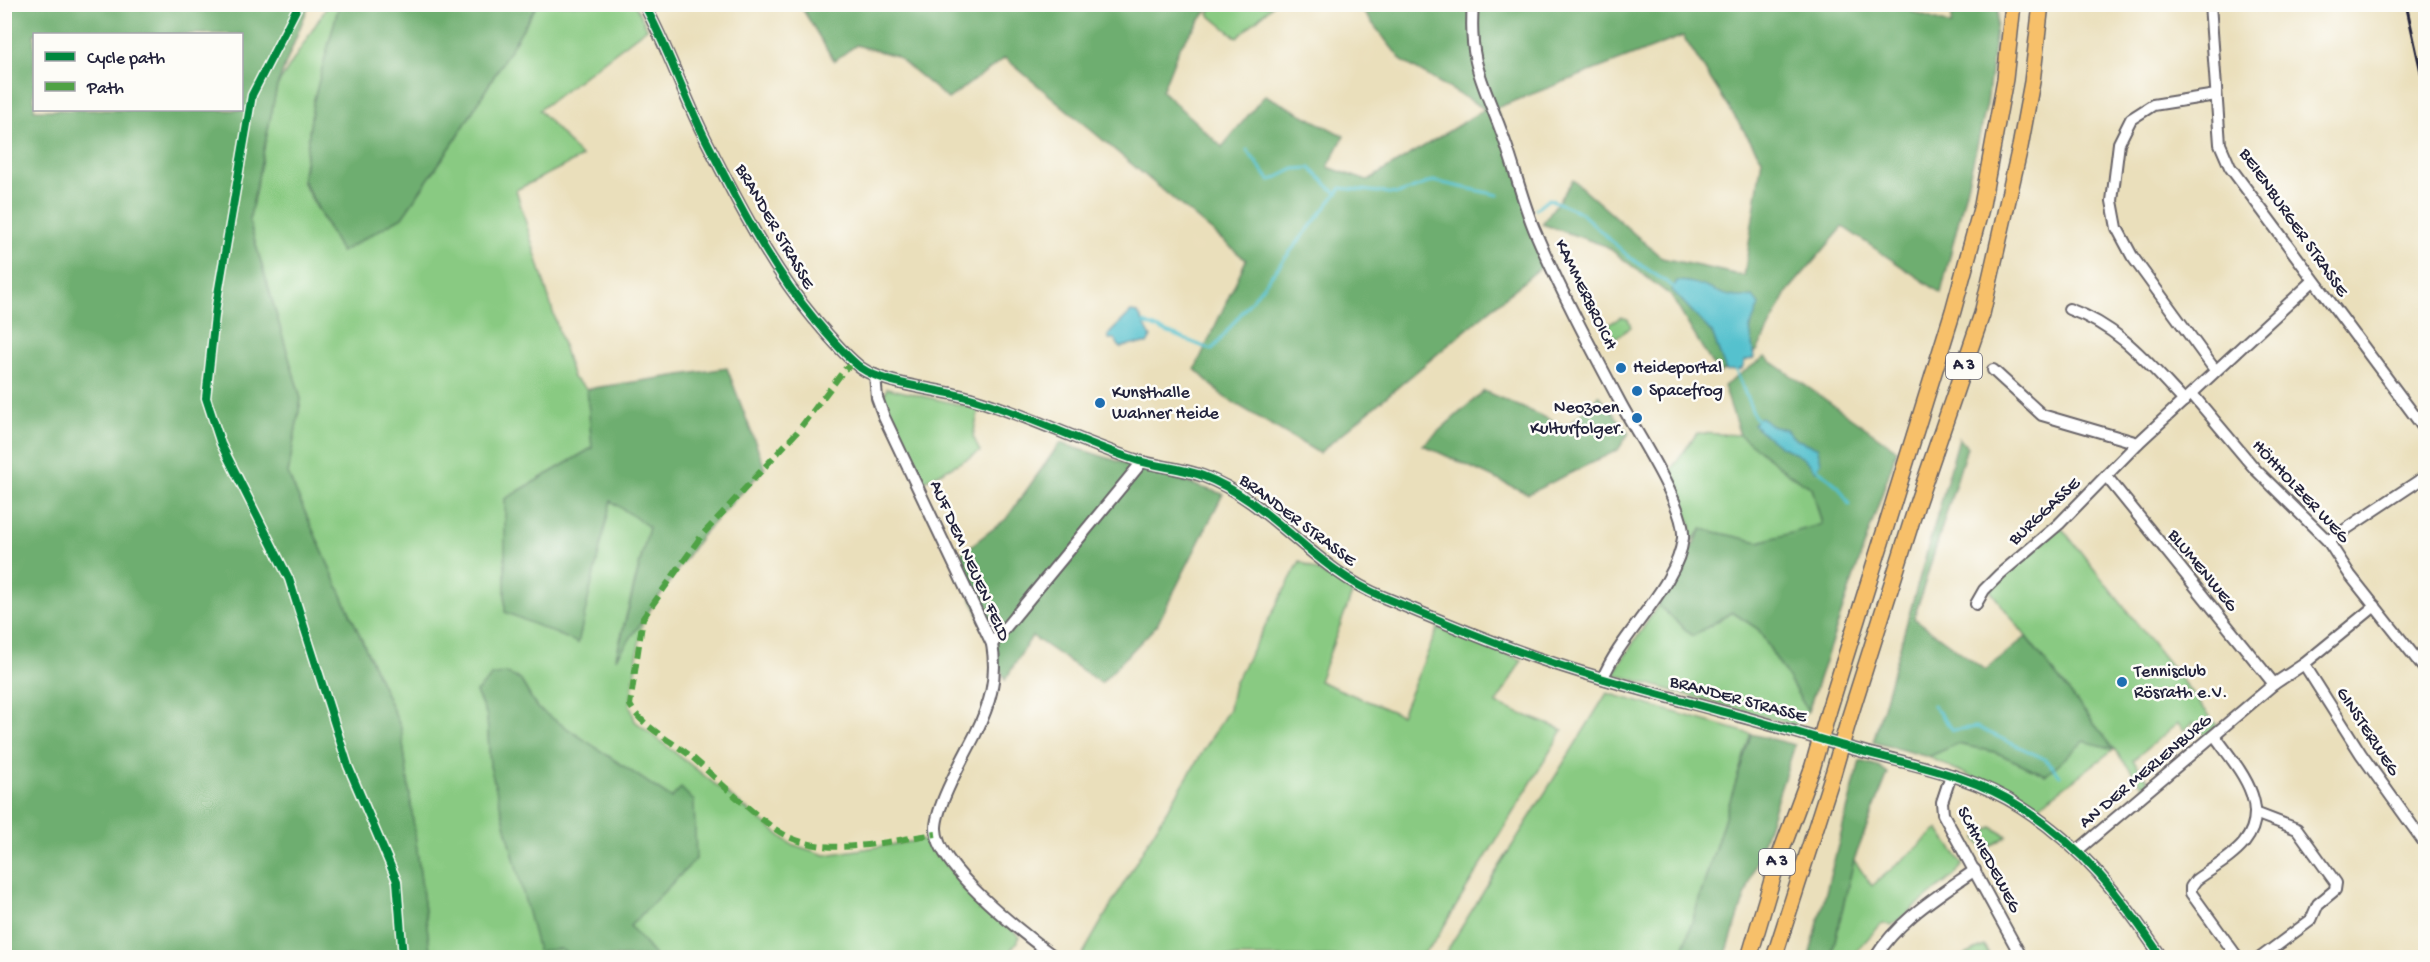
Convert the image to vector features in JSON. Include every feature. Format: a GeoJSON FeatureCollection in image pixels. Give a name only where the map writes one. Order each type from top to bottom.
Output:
{"type":"FeatureCollection","features":[{"type":"Feature","properties":{"kind":"highway","name":"A 3"},"geometry":{"type":"LineString","coordinates":[[1749,957],[1778,860],[1812,768],[1953,311],[1979,215],[1994,147],[2013,4]]}},
{"type":"Feature","properties":{"kind":"highway","name":"A 3"},"geometry":{"type":"LineString","coordinates":[[1774,957],[1918,501],[1982,314],[2020,147],[2032,82],[2041,4]]}},
{"type":"Feature","properties":{"kind":"street","name":"BRANDER STRASSE"},"geometry":{"type":"LineString","coordinates":[[644,4],[702,133],[786,283],[836,344],[855,363],[875,375],[978,400],[1142,462],[1185,470],[1225,485],[1245,498],[1320,560],[1376,595],[1508,648],[1603,678],[1864,752],[1900,759],[1981,786],[2019,805],[2078,850],[2108,882],[2162,957]]}},
{"type":"Feature","properties":{"kind":"street","name":"KAMMERBROICH"},"geometry":{"type":"LineString","coordinates":[[1473,4],[1472,44],[1478,74],[1503,136],[1534,230],[1620,404],[1663,478],[1684,535],[1681,551],[1671,572],[1652,603],[1612,656],[1603,678]]}},
{"type":"Feature","properties":{"kind":"street","name":"BEIENBURGER STRASSE"},"geometry":{"type":"LineString","coordinates":[[2210,4],[2220,144],[2230,167],[2426,431]]}},
{"type":"Feature","properties":{"kind":"street"},"geometry":{"type":"LineString","coordinates":[[2215,370],[2132,256],[2117,228],[2112,201],[2119,143],[2131,119],[2153,105],[2216,95]]}},
{"type":"Feature","properties":{"kind":"street","name":"BURGGASSE"},"geometry":{"type":"LineString","coordinates":[[1976,604],[1992,582],[2059,524],[2138,443],[2313,281]]}},
{"type":"Feature","properties":{"kind":"street"},"geometry":{"type":"LineString","coordinates":[[2069,309],[2108,326],[2188,398]]}},
{"type":"Feature","properties":{"kind":"street"},"geometry":{"type":"LineString","coordinates":[[1993,370],[2042,415],[2138,443]]}},
{"type":"Feature","properties":{"kind":"street","name":"AUF DEM NEUEN FELD"},"geometry":{"type":"LineString","coordinates":[[875,375],[877,398],[884,417],[992,644],[995,663],[993,695],[939,812],[936,834],[943,855],[966,882],[1056,957]]}},
{"type":"Feature","properties":{"kind":"street","name":"HÖHHOLZER WEG"},"geometry":{"type":"LineString","coordinates":[[2188,398],[2328,541],[2374,606],[2426,670]]}},
{"type":"Feature","properties":{"kind":"street"},"geometry":{"type":"LineString","coordinates":[[992,644],[1142,462]]}},
{"type":"Feature","properties":{"kind":"street"},"geometry":{"type":"LineString","coordinates":[[2328,541],[2426,476]]}},
{"type":"Feature","properties":{"kind":"street","name":"BLUMENWEG"},"geometry":{"type":"LineString","coordinates":[[2107,477],[2274,684]]}},
{"type":"Feature","properties":{"kind":"street","name":"AN DER MERLENBURG"},"geometry":{"type":"LineString","coordinates":[[2078,850],[2274,684],[2304,664],[2374,606]]}},
{"type":"Feature","properties":{"kind":"street","name":"GINSTERWEG"},"geometry":{"type":"LineString","coordinates":[[2304,664],[2361,754],[2426,845]]}},
{"type":"Feature","properties":{"kind":"street"},"geometry":{"type":"LineString","coordinates":[[2215,736],[2251,788],[2255,813],[2245,842],[2191,886],[2191,893],[2238,957]]}},
{"type":"Feature","properties":{"kind":"street","name":"SCHMIEDEWEG"},"geometry":{"type":"LineString","coordinates":[[1951,775],[1941,808],[2022,957]]}},
{"type":"Feature","properties":{"kind":"street"},"geometry":{"type":"LineString","coordinates":[[2255,813],[2297,829],[2336,883],[2335,890],[2318,904],[2311,920],[2260,957]]}},
{"type":"Feature","properties":{"kind":"street"},"geometry":{"type":"LineString","coordinates":[[1875,957],[1884,944],[1914,913],[1975,870]]}},
{"type":"Feature","properties":{"kind":"green space"},"geometry":{"type":"Polygon","coordinates":[[[5,4],[309,5],[277,86],[249,221],[301,399],[288,474],[401,728],[431,957],[5,957],[5,4]]]}},
{"type":"Feature","properties":{"kind":"green space"},"geometry":{"type":"Polygon","coordinates":[[[1213,4],[1273,5],[1237,38],[1208,14],[1213,4]]]}},
{"type":"Feature","properties":{"kind":"green space"},"geometry":{"type":"Polygon","coordinates":[[[1907,4],[1910,11],[1951,25],[1953,5],[1999,5],[1987,104],[1941,293],[1843,227],[1788,291],[1757,351],[1718,374],[1671,296],[1606,246],[1542,224],[1573,180],[1662,258],[1744,276],[1762,159],[1683,36],[1496,108],[1546,263],[1319,453],[1224,397],[1195,369],[1246,260],[1005,58],[948,99],[896,56],[856,45],[834,61],[800,5],[1211,5],[1179,48],[1162,91],[1222,147],[1265,95],[1344,136],[1328,167],[1367,181],[1485,109],[1402,61],[1358,5],[1907,4]]]}},
{"type":"Feature","properties":{"kind":"green space"},"geometry":{"type":"Polygon","coordinates":[[[328,5],[339,5],[313,106],[302,181],[341,252],[402,217],[456,139],[537,5],[635,5],[647,28],[539,110],[582,157],[516,190],[573,378],[587,389],[592,448],[505,499],[578,643],[610,500],[649,527],[616,656],[643,618],[630,705],[635,721],[791,844],[825,855],[922,840],[932,845],[963,887],[1020,937],[1006,957],[656,957],[630,926],[696,859],[671,798],[537,708],[520,679],[476,692],[487,716],[490,766],[560,949],[573,957],[431,957],[401,728],[288,474],[301,399],[249,221],[277,86],[328,5]]]}},
{"type":"Feature","properties":{"kind":"green space"},"geometry":{"type":"Polygon","coordinates":[[[339,5],[537,5],[456,139],[402,217],[341,252],[303,180],[313,103],[339,5]]]}},
{"type":"Feature","properties":{"kind":"green space"},"geometry":{"type":"Polygon","coordinates":[[[1621,317],[1628,319],[1631,327],[1615,338],[1608,325],[1621,317]]]}},
{"type":"Feature","properties":{"kind":"green space"},"geometry":{"type":"Polygon","coordinates":[[[1765,357],[1897,450],[1808,711],[1758,629],[1732,612],[1693,636],[1658,605],[1702,529],[1759,542],[1822,524],[1812,488],[1789,474],[1740,435],[1724,386],[1765,357]]]}},
{"type":"Feature","properties":{"kind":"green space"},"geometry":{"type":"Polygon","coordinates":[[[727,368],[765,468],[702,535],[616,659],[649,527],[611,501],[578,643],[505,612],[505,499],[592,448],[587,389],[727,368]]]}},
{"type":"Feature","properties":{"kind":"green space"},"geometry":{"type":"Polygon","coordinates":[[[887,388],[979,409],[973,436],[980,452],[921,483],[881,402],[887,388]]]}},
{"type":"Feature","properties":{"kind":"green space"},"geometry":{"type":"Polygon","coordinates":[[[1484,391],[1567,427],[1599,395],[1629,433],[1618,450],[1528,494],[1423,445],[1484,391]]]}},
{"type":"Feature","properties":{"kind":"green space"},"geometry":{"type":"Polygon","coordinates":[[[1697,433],[1740,435],[1789,474],[1812,488],[1822,525],[1759,542],[1702,529],[1691,542],[1691,526],[1667,475],[1697,433]]]}},
{"type":"Feature","properties":{"kind":"green space"},"geometry":{"type":"Polygon","coordinates":[[[1959,438],[1967,447],[1914,618],[1985,670],[2026,637],[2114,749],[2084,741],[2046,775],[1995,752],[1957,744],[1928,757],[1873,742],[1959,438]]]}},
{"type":"Feature","properties":{"kind":"green space"},"geometry":{"type":"Polygon","coordinates":[[[1060,443],[1223,494],[1157,625],[1101,683],[1032,636],[1005,680],[955,558],[1006,519],[1060,443]]]}},
{"type":"Feature","properties":{"kind":"green space","name":"Tennisclub Rösrath e.V."},"geometry":{"type":"Polygon","coordinates":[[[2061,527],[2217,725],[2204,735],[2193,723],[2184,730],[2178,723],[2133,760],[2149,781],[2143,786],[2114,749],[2038,807],[1928,757],[1957,744],[1995,752],[2046,775],[2084,741],[2113,748],[1989,589],[2061,527]]]}},
{"type":"Feature","properties":{"kind":"green space"},"geometry":{"type":"Polygon","coordinates":[[[1300,561],[1353,591],[1319,681],[1401,715],[1438,628],[1522,660],[1496,704],[1563,730],[1435,941],[1419,957],[1081,957],[1229,709],[1234,684],[1300,561]]]}},
{"type":"Feature","properties":{"kind":"green space"},"geometry":{"type":"Polygon","coordinates":[[[1658,605],[1693,636],[1732,612],[1758,629],[1808,711],[1794,725],[1613,674],[1658,605]]]}},
{"type":"Feature","properties":{"kind":"green space"},"geometry":{"type":"Polygon","coordinates":[[[505,673],[520,679],[537,708],[671,798],[681,788],[694,801],[696,859],[630,926],[656,957],[573,957],[560,949],[538,951],[490,766],[487,716],[476,692],[492,676],[505,673]]]}},
{"type":"Feature","properties":{"kind":"green space"},"geometry":{"type":"Polygon","coordinates":[[[1607,693],[1751,734],[1681,957],[1443,957],[1607,693]]]}},
{"type":"Feature","properties":{"kind":"green space"},"geometry":{"type":"Polygon","coordinates":[[[1751,734],[1795,745],[1725,957],[1681,957],[1751,734]]]}},
{"type":"Feature","properties":{"kind":"green space"},"geometry":{"type":"Polygon","coordinates":[[[1860,761],[1878,766],[1888,773],[1854,860],[1831,957],[1809,957],[1860,761]]]}},
{"type":"Feature","properties":{"kind":"green space"},"geometry":{"type":"Polygon","coordinates":[[[1992,827],[2007,836],[1988,848],[1986,845],[1982,847],[1976,838],[1992,827]]]}},
{"type":"Feature","properties":{"kind":"green space"},"geometry":{"type":"Polygon","coordinates":[[[1938,829],[1963,864],[1955,875],[1892,925],[1882,923],[1851,957],[1831,958],[1854,860],[1872,886],[1938,829]]]}},
{"type":"Feature","properties":{"kind":"green space"},"geometry":{"type":"Polygon","coordinates":[[[1984,946],[1991,957],[1961,957],[1984,946]]]}},
{"type":"Feature","properties":{"kind":"water"},"geometry":{"type":"Polygon","coordinates":[[[1677,281],[1698,284],[1731,296],[1753,296],[1759,305],[1750,328],[1754,358],[1745,361],[1742,369],[1726,371],[1712,333],[1672,290],[1677,281]]]}},
{"type":"Feature","properties":{"kind":"water"},"geometry":{"type":"Polygon","coordinates":[[[1131,312],[1138,313],[1151,337],[1147,344],[1132,344],[1120,348],[1115,339],[1109,339],[1108,335],[1131,312]]]}},
{"type":"Feature","properties":{"kind":"water"},"geometry":{"type":"Polygon","coordinates":[[[1760,417],[1774,427],[1786,429],[1795,439],[1817,447],[1821,462],[1816,471],[1804,458],[1780,446],[1753,424],[1760,417]]]}},
{"type":"Feature","properties":{"kind":"waterway"},"geometry":{"type":"LineString","coordinates":[[1247,150],[1270,181],[1294,169],[1310,168],[1337,194]]}},
{"type":"Feature","properties":{"kind":"waterway"},"geometry":{"type":"LineString","coordinates":[[1144,323],[1212,350],[1341,188],[1398,194],[1433,181],[1498,195]]}},
{"type":"Feature","properties":{"kind":"waterway"},"geometry":{"type":"LineString","coordinates":[[1536,209],[1549,199],[1580,212],[1629,257],[1675,288]]}},
{"type":"Feature","properties":{"kind":"waterway"},"geometry":{"type":"LineString","coordinates":[[1735,368],[1755,418],[1759,421]]}},
{"type":"Feature","properties":{"kind":"waterway"},"geometry":{"type":"LineString","coordinates":[[1814,466],[1839,487],[1849,504]]}},
{"type":"Feature","properties":{"kind":"waterway"},"geometry":{"type":"LineString","coordinates":[[1933,705],[1953,730],[1977,727],[2045,759],[2060,775]]}},
{"type":"Feature","properties":{"kind":"railway"},"geometry":{"type":"LineString","coordinates":[[2406,4],[2426,95]]}},
{"type":"Feature","properties":{"kind":"marked path"},"geometry":{"type":"LineString","coordinates":[[855,363],[845,369],[797,432],[702,535],[643,618],[630,705],[649,727],[692,757],[768,824],[791,838],[808,844],[845,847],[936,834]]}},
{"type":"Feature","properties":{"kind":"cycle path"},"geometry":{"type":"LineString","coordinates":[[299,4],[252,95],[216,306],[206,398],[221,444],[289,579],[348,766],[397,881],[403,958]]}},
{"type":"Feature","properties":{"kind":"cycle path"},"geometry":{"type":"LineString","coordinates":[[644,4],[703,134],[768,254],[815,320],[861,368],[884,379],[992,405],[1139,461],[1203,476],[1227,487],[1250,502],[1335,570],[1358,585],[1498,644],[1593,676],[1943,773],[1983,787],[2021,807],[2043,822],[2082,856],[2116,894],[2162,958]]}},
{"type":"Feature","properties":{"kind":"place","name":"Heideportal"},"geometry":{"type":"Point","coordinates":[1621,368]}},
{"type":"Feature","properties":{"kind":"place","name":"Spacefrog"},"geometry":{"type":"Point","coordinates":[1637,391]}},
{"type":"Feature","properties":{"kind":"place","name":"Kunsthalle Wahner Heide"},"geometry":{"type":"Point","coordinates":[1100,403]}},
{"type":"Feature","properties":{"kind":"place","name":"Neozoen. Kulturfolger."},"geometry":{"type":"Point","coordinates":[1637,418]}},
{"type":"Feature","properties":{"kind":"place","name":"Tennisclub Rösrath e.V."},"geometry":{"type":"Point","coordinates":[2122,682]}}]}
